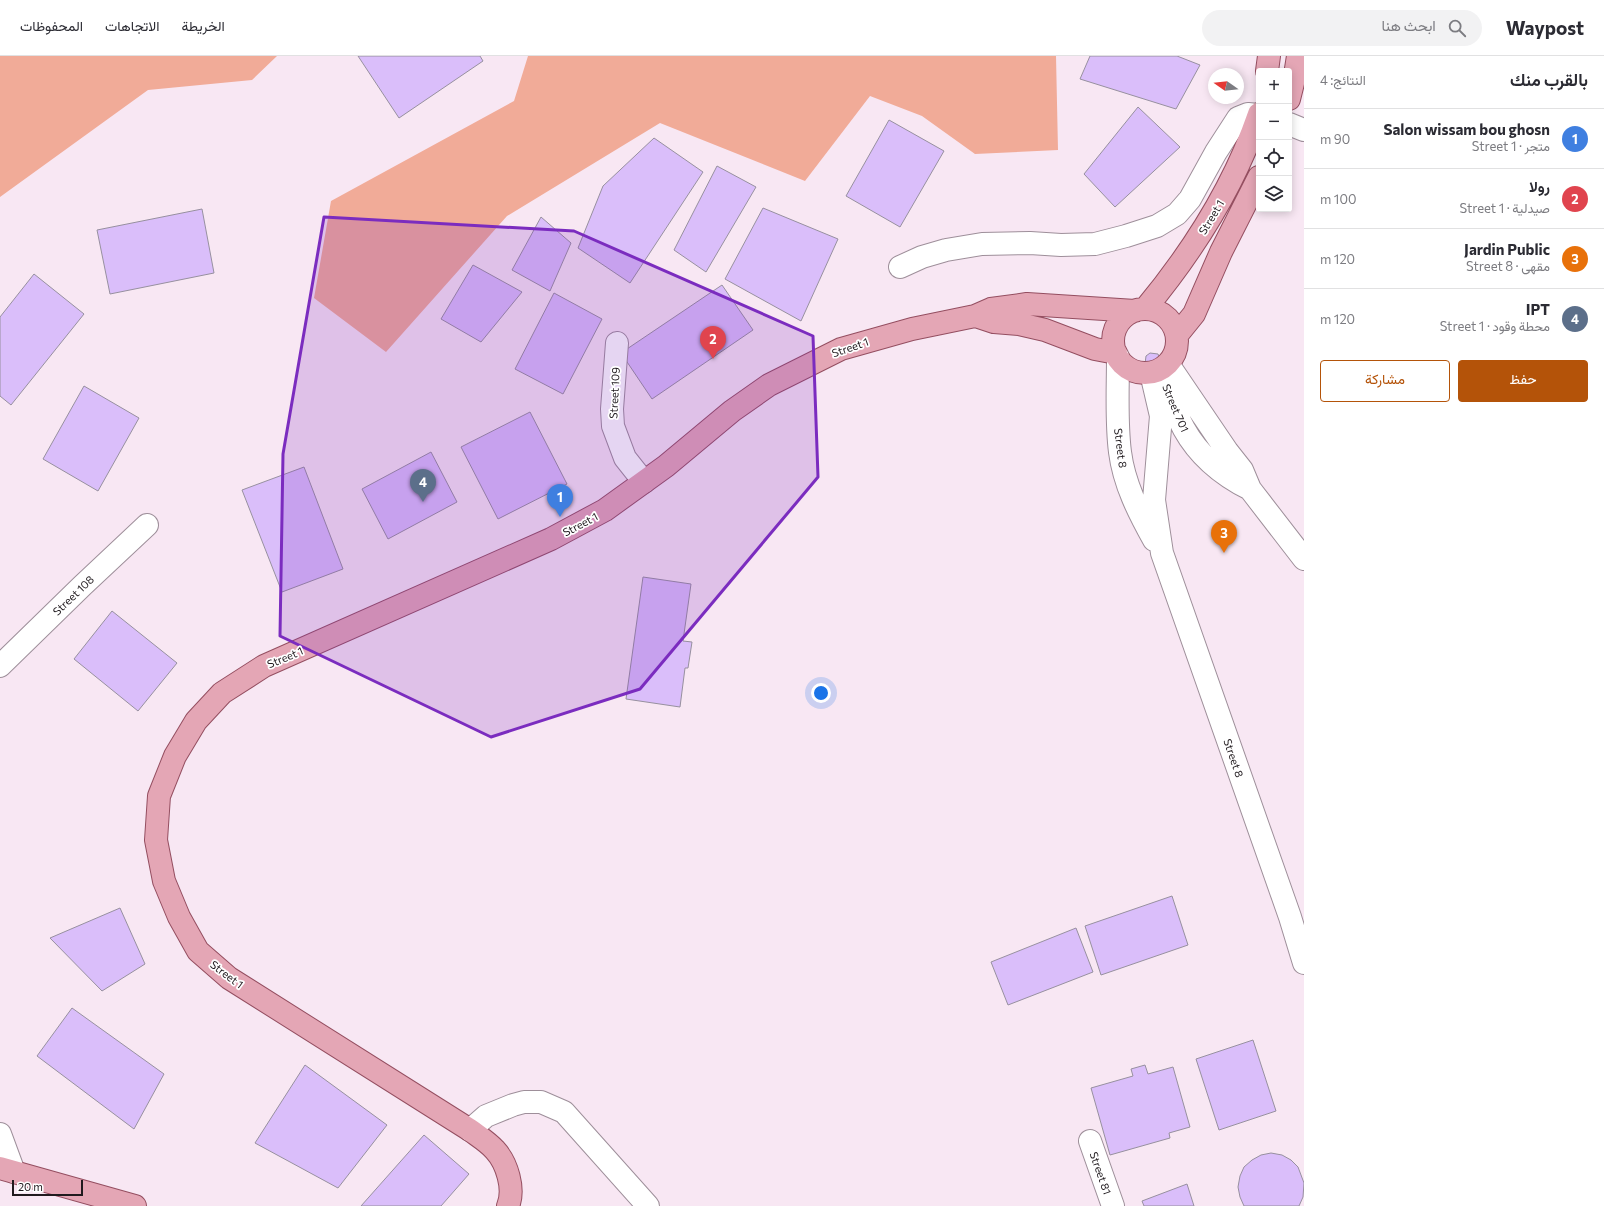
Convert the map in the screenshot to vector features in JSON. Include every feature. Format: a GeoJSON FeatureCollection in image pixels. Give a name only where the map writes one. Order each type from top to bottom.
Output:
{"type":"FeatureCollection","features":[{"type":"Feature","properties":{"kind":"main road"},"geometry":{"type":"LineString","coordinates":[[1268,68],[1269,56]]}},
{"type":"Feature","properties":{"kind":"main road"},"geometry":{"type":"LineString","coordinates":[[1292,87],[1298,56]]}},
{"type":"Feature","properties":{"kind":"main road","name":"Street 1"},"geometry":{"type":"LineString","coordinates":[[508,1206],[510,1201],[509,1178],[505,1165],[495,1150],[470,1130],[229,978],[198,951],[179,917],[164,881],[156,840],[158,796],[175,756],[196,721],[222,693],[264,666],[551,539],[605,510],[666,466],[732,410],[769,386],[809,364],[841,349],[876,338],[975,316],[991,309],[1027,304],[1140,310],[1195,243],[1218,207],[1242,160],[1256,123]]}},
{"type":"Feature","properties":{"kind":"main road"},"geometry":{"type":"LineString","coordinates":[[1177,335],[1194,314],[1221,252],[1256,183]]}},
{"type":"Feature","properties":{"kind":"main road"},"geometry":{"type":"LineString","coordinates":[[1140,310],[1156,311],[1166,316],[1173,324],[1177,335],[1178,345],[1174,356],[1160,369],[1141,373],[1124,365],[1117,355],[1113,343],[1114,333],[1119,323],[1126,316],[1140,310]]}},
{"type":"Feature","properties":{"kind":"main road"},"geometry":{"type":"LineString","coordinates":[[975,316],[994,322],[1019,324],[1045,330],[1095,349],[1117,355]]}},
{"type":"Feature","properties":{"kind":"main road"},"geometry":{"type":"LineString","coordinates":[[7,1170],[135,1206]]}},
{"type":"Feature","properties":{"kind":"street"},"geometry":{"type":"LineString","coordinates":[[900,267],[928,255],[946,250],[982,244],[1094,244],[1157,226],[1178,214],[1190,199],[1216,152],[1238,118],[1248,114],[1256,115]]}},
{"type":"Feature","properties":{"kind":"street"},"geometry":{"type":"LineString","coordinates":[[1292,125],[1304,130]]}},
{"type":"Feature","properties":{"kind":"street","name":"Street 109"},"geometry":{"type":"LineString","coordinates":[[617,342],[612,409],[613,426],[625,458],[644,482]]}},
{"type":"Feature","properties":{"kind":"street","name":"Street 8"},"geometry":{"type":"LineString","coordinates":[[1117,355],[1118,428],[1120,453],[1125,475],[1135,505],[1162,553],[1287,909],[1304,963]]}},
{"type":"Feature","properties":{"kind":"street","name":"Street 8"},"geometry":{"type":"LineString","coordinates":[[1160,369],[1161,416],[1154,500],[1162,553]]}},
{"type":"Feature","properties":{"kind":"street","name":"Street 701"},"geometry":{"type":"LineString","coordinates":[[1160,369],[1183,428],[1192,442],[1203,456],[1216,468],[1231,480],[1250,489],[1304,559]]}},
{"type":"Feature","properties":{"kind":"street","name":"Street 108"},"geometry":{"type":"LineString","coordinates":[[0,666],[147,525]]}},
{"type":"Feature","properties":{"kind":"street"},"geometry":{"type":"LineString","coordinates":[[470,1130],[486,1116],[513,1105],[524,1102],[541,1102],[564,1112],[648,1206]]}},
{"type":"Feature","properties":{"kind":"street"},"geometry":{"type":"LineString","coordinates":[[0,1134],[7,1170]]}},
{"type":"Feature","properties":{"kind":"street","name":"Street 81"},"geometry":{"type":"LineString","coordinates":[[1090,1141],[1113,1206]]}},
{"type":"Feature","properties":{"kind":"highlighted area"},"geometry":{"type":"Polygon","coordinates":[[[324,217],[574,231],[813,336],[818,477],[640,689],[491,737],[280,636],[283,454],[324,217]]]}},
{"type":"Feature","properties":{"kind":"shaded area"},"geometry":{"type":"Polygon","coordinates":[[[0,56],[277,56],[252,80],[148,90],[0,197],[0,56]]]}},
{"type":"Feature","properties":{"kind":"shaded area"},"geometry":{"type":"Polygon","coordinates":[[[528,56],[1056,56],[1058,150],[975,154],[922,116],[870,96],[805,181],[660,123],[507,216],[386,352],[314,298],[331,201],[514,101],[528,56]]]}},
{"type":"Feature","properties":{"kind":"building"},"geometry":{"type":"Polygon","coordinates":[[[358,56],[480,56],[483,61],[399,118],[358,56]]]}},
{"type":"Feature","properties":{"kind":"building"},"geometry":{"type":"Polygon","coordinates":[[[1090,56],[1177,56],[1200,65],[1176,109],[1080,79],[1090,56]]]}},
{"type":"Feature","properties":{"kind":"building"},"geometry":{"type":"Polygon","coordinates":[[[1138,107],[1180,147],[1115,207],[1084,174],[1138,107]]]}},
{"type":"Feature","properties":{"kind":"building"},"geometry":{"type":"Polygon","coordinates":[[[889,120],[944,151],[900,227],[846,196],[889,120]]]}},
{"type":"Feature","properties":{"kind":"building"},"geometry":{"type":"Polygon","coordinates":[[[654,138],[703,172],[630,283],[578,248],[603,186],[654,138]]]}},
{"type":"Feature","properties":{"kind":"building"},"geometry":{"type":"Polygon","coordinates":[[[717,166],[756,187],[706,272],[674,250],[717,166]]]}},
{"type":"Feature","properties":{"kind":"building"},"geometry":{"type":"Polygon","coordinates":[[[763,208],[838,239],[801,321],[725,279],[763,208]]]}},
{"type":"Feature","properties":{"kind":"building"},"geometry":{"type":"Polygon","coordinates":[[[202,209],[214,273],[110,294],[97,230],[202,209]]]}},
{"type":"Feature","properties":{"kind":"building"},"geometry":{"type":"Polygon","coordinates":[[[541,217],[571,243],[550,291],[512,270],[541,217]]]}},
{"type":"Feature","properties":{"kind":"building"},"geometry":{"type":"Polygon","coordinates":[[[473,265],[522,292],[481,342],[441,319],[473,265]]]}},
{"type":"Feature","properties":{"kind":"building"},"geometry":{"type":"Polygon","coordinates":[[[34,274],[84,314],[11,405],[0,396],[0,317],[34,274]]]}},
{"type":"Feature","properties":{"kind":"building"},"geometry":{"type":"Polygon","coordinates":[[[722,285],[753,330],[652,399],[621,353],[722,285]]]}},
{"type":"Feature","properties":{"kind":"building"},"geometry":{"type":"Polygon","coordinates":[[[554,293],[602,319],[563,394],[515,369],[554,293]]]}},
{"type":"Feature","properties":{"kind":"building"},"geometry":{"type":"Polygon","coordinates":[[[1150,353],[1158,354],[1160,359],[1156,368],[1146,366],[1145,364],[1146,356],[1150,353]]]}},
{"type":"Feature","properties":{"kind":"building"},"geometry":{"type":"Polygon","coordinates":[[[84,386],[139,418],[98,491],[43,459],[84,386]]]}},
{"type":"Feature","properties":{"kind":"building"},"geometry":{"type":"Polygon","coordinates":[[[530,412],[567,484],[498,519],[461,447],[530,412]]]}},
{"type":"Feature","properties":{"kind":"building"},"geometry":{"type":"Polygon","coordinates":[[[431,452],[457,502],[388,539],[362,489],[431,452]]]}},
{"type":"Feature","properties":{"kind":"building"},"geometry":{"type":"Polygon","coordinates":[[[304,467],[343,569],[282,592],[242,490],[304,467]]]}},
{"type":"Feature","properties":{"kind":"building"},"geometry":{"type":"Polygon","coordinates":[[[643,577],[691,584],[683,641],[692,642],[688,668],[685,668],[680,707],[626,699],[643,577]]]}},
{"type":"Feature","properties":{"kind":"building"},"geometry":{"type":"Polygon","coordinates":[[[112,611],[177,663],[138,711],[74,659],[112,611]]]}},
{"type":"Feature","properties":{"kind":"building"},"geometry":{"type":"Polygon","coordinates":[[[1172,896],[1188,945],[1101,975],[1085,926],[1172,896]]]}},
{"type":"Feature","properties":{"kind":"building"},"geometry":{"type":"Polygon","coordinates":[[[120,908],[145,964],[102,991],[50,938],[120,908]]]}},
{"type":"Feature","properties":{"kind":"building"},"geometry":{"type":"Polygon","coordinates":[[[1076,928],[1093,972],[1008,1005],[991,962],[1076,928]]]}},
{"type":"Feature","properties":{"kind":"building"},"geometry":{"type":"Polygon","coordinates":[[[72,1008],[164,1074],[134,1129],[37,1056],[72,1008]]]}},
{"type":"Feature","properties":{"kind":"building"},"geometry":{"type":"Polygon","coordinates":[[[1253,1040],[1276,1111],[1219,1130],[1196,1059],[1253,1040]]]}},
{"type":"Feature","properties":{"kind":"building"},"geometry":{"type":"Polygon","coordinates":[[[305,1065],[387,1125],[338,1188],[255,1143],[305,1065]]]}},
{"type":"Feature","properties":{"kind":"building"},"geometry":{"type":"Polygon","coordinates":[[[1145,1065],[1148,1074],[1173,1067],[1190,1127],[1169,1133],[1170,1138],[1110,1155],[1091,1088],[1133,1076],[1131,1069],[1145,1065]]]}},
{"type":"Feature","properties":{"kind":"building"},"geometry":{"type":"Polygon","coordinates":[[[424,1135],[469,1174],[441,1206],[361,1206],[424,1135]]]}},
{"type":"Feature","properties":{"kind":"building"},"geometry":{"type":"Polygon","coordinates":[[[1271,1153],[1282,1155],[1291,1160],[1298,1167],[1304,1183],[1303,1197],[1299,1206],[1244,1206],[1238,1187],[1240,1176],[1244,1167],[1261,1155],[1271,1153]]]}},
{"type":"Feature","properties":{"kind":"building"},"geometry":{"type":"Polygon","coordinates":[[[1187,1184],[1194,1206],[1144,1206],[1142,1201],[1187,1184]]]}},
{"type":"Feature","properties":{"kind":"place","name":"رولا"},"geometry":{"type":"Point","coordinates":[713,359]}},
{"type":"Feature","properties":{"kind":"place","name":"IPT"},"geometry":{"type":"Point","coordinates":[423,502]}},
{"type":"Feature","properties":{"kind":"place","name":"Salon wissam bou ghosn"},"geometry":{"type":"Point","coordinates":[560,517]}},
{"type":"Feature","properties":{"kind":"place","name":"Jardin Public"},"geometry":{"type":"Point","coordinates":[1224,553]}}]}
